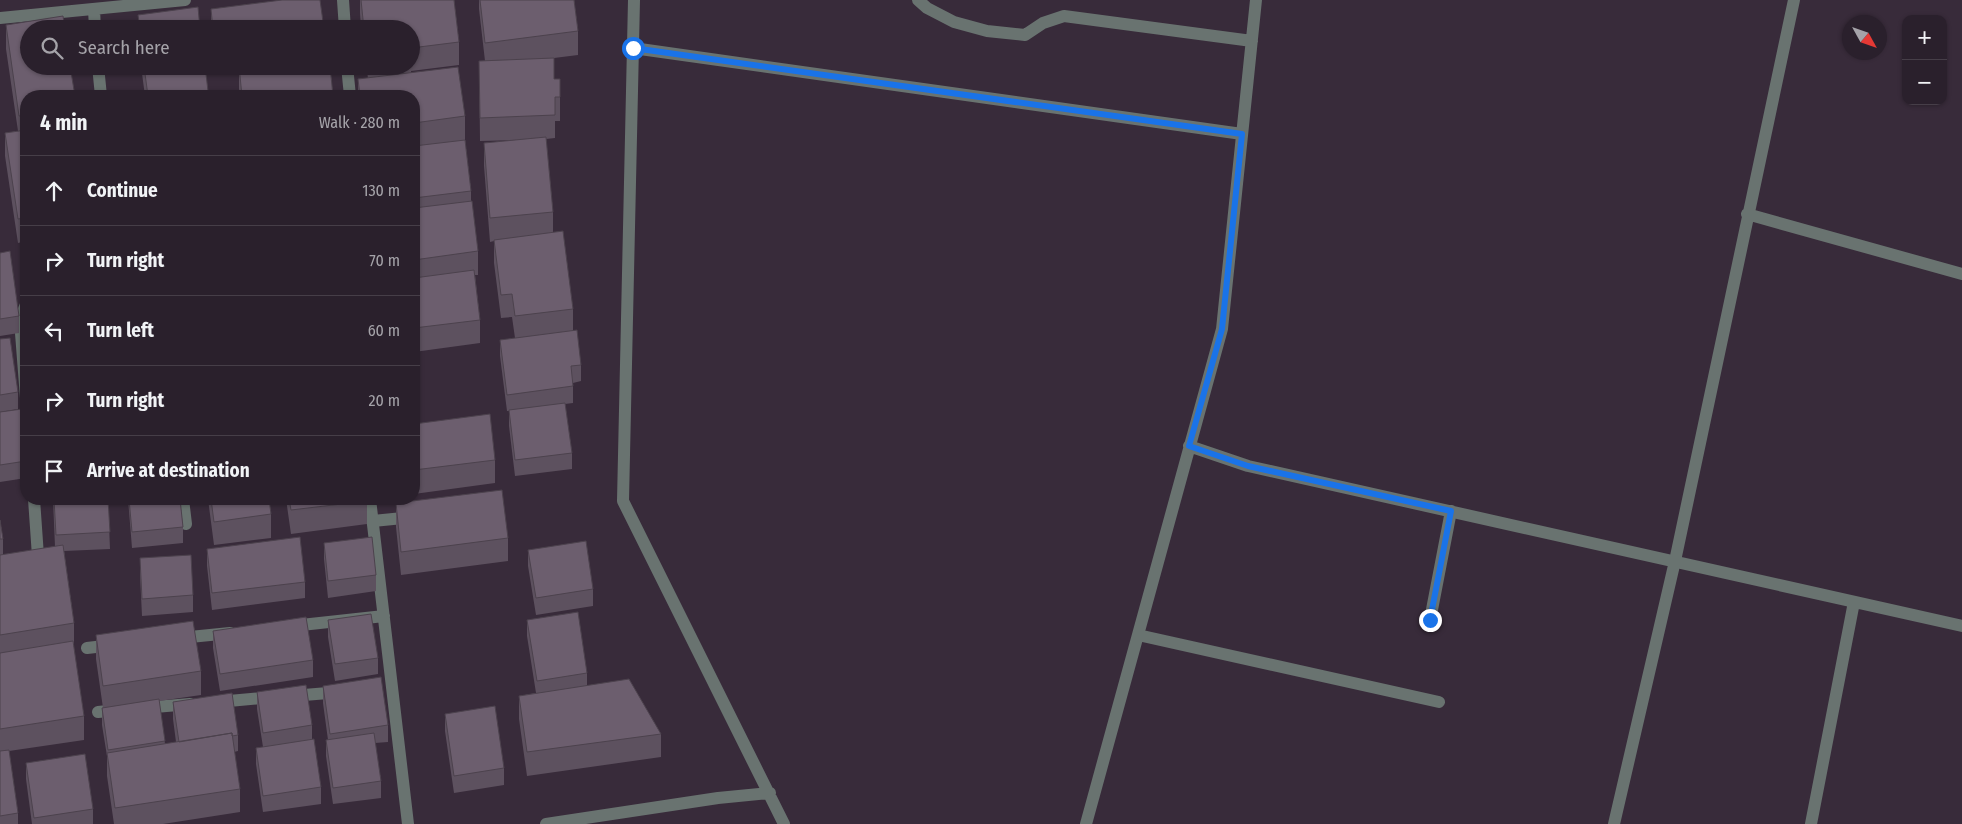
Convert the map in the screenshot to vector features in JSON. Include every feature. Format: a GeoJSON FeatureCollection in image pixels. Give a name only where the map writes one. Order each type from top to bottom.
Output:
{"type":"FeatureCollection","features":[{"type":"Feature","properties":{"kind":"street"},"geometry":{"type":"LineString","coordinates":[[0,18],[186,0]]}},
{"type":"Feature","properties":{"kind":"street"},"geometry":{"type":"LineString","coordinates":[[343,0],[344,20]]}},
{"type":"Feature","properties":{"kind":"street"},"geometry":{"type":"LineString","coordinates":[[634,0],[623,501],[784,824]]}},
{"type":"Feature","properties":{"kind":"street"},"geometry":{"type":"LineString","coordinates":[[918,0],[927,8],[954,22],[986,31],[1026,35],[1043,24],[1064,16],[1252,41]]}},
{"type":"Feature","properties":{"kind":"street"},"geometry":{"type":"LineString","coordinates":[[1086,824],[1222,329],[1256,0]]}},
{"type":"Feature","properties":{"kind":"street"},"geometry":{"type":"LineString","coordinates":[[1614,824],[1674,561],[1794,0]]}},
{"type":"Feature","properties":{"kind":"street"},"geometry":{"type":"LineString","coordinates":[[94,9],[95,20]]}},
{"type":"Feature","properties":{"kind":"street"},"geometry":{"type":"LineString","coordinates":[[633,48],[1242,134]]}},
{"type":"Feature","properties":{"kind":"street"},"geometry":{"type":"LineString","coordinates":[[99,75],[100,90]]}},
{"type":"Feature","properties":{"kind":"street"},"geometry":{"type":"LineString","coordinates":[[348,75],[349,90]]}},
{"type":"Feature","properties":{"kind":"street"},"geometry":{"type":"LineString","coordinates":[[1747,214],[1962,274]]}},
{"type":"Feature","properties":{"kind":"street"},"geometry":{"type":"LineString","coordinates":[[1189,446],[1248,466],[1962,626]]}},
{"type":"Feature","properties":{"kind":"street"},"geometry":{"type":"LineString","coordinates":[[34,505],[38,556]]}},
{"type":"Feature","properties":{"kind":"street"},"geometry":{"type":"LineString","coordinates":[[184,505],[186,524]]}},
{"type":"Feature","properties":{"kind":"street"},"geometry":{"type":"LineString","coordinates":[[371,505],[384,616],[387,688],[408,824]]}},
{"type":"Feature","properties":{"kind":"street"},"geometry":{"type":"LineString","coordinates":[[1430,620],[1451,511]]}},
{"type":"Feature","properties":{"kind":"street"},"geometry":{"type":"LineString","coordinates":[[373,522],[425,515]]}},
{"type":"Feature","properties":{"kind":"street"},"geometry":{"type":"LineString","coordinates":[[1811,824],[1854,602]]}},
{"type":"Feature","properties":{"kind":"street"},"geometry":{"type":"LineString","coordinates":[[275,628],[384,616]]}},
{"type":"Feature","properties":{"kind":"street"},"geometry":{"type":"LineString","coordinates":[[166,639],[246,631]]}},
{"type":"Feature","properties":{"kind":"street"},"geometry":{"type":"LineString","coordinates":[[1138,635],[1438,702]]}},
{"type":"Feature","properties":{"kind":"street"},"geometry":{"type":"LineString","coordinates":[[87,648],[127,644]]}},
{"type":"Feature","properties":{"kind":"street"},"geometry":{"type":"LineString","coordinates":[[98,712],[353,691]]}},
{"type":"Feature","properties":{"kind":"street"},"geometry":{"type":"LineString","coordinates":[[546,824],[718,798],[770,793]]}},
{"type":"Feature","properties":{"kind":"building"},"geometry":{"type":"Polygon","coordinates":[[[282,0],[320,0],[323,20],[212,20],[211,9],[282,0]]]}},
{"type":"Feature","properties":{"kind":"building"},"geometry":{"type":"Polygon","coordinates":[[[361,0],[454,0],[459,42],[420,47],[420,20],[363,20],[361,0]]]}},
{"type":"Feature","properties":{"kind":"building"},"geometry":{"type":"Polygon","coordinates":[[[480,0],[574,0],[578,31],[485,43],[480,0]]]}},
{"type":"Feature","properties":{"kind":"building"},"geometry":{"type":"Polygon","coordinates":[[[198,7],[199,20],[139,20],[138,15],[198,7]]]}},
{"type":"Feature","properties":{"kind":"building"},"geometry":{"type":"Polygon","coordinates":[[[63,16],[64,20],[38,20],[63,16]]]}},
{"type":"Feature","properties":{"kind":"building"},"geometry":{"type":"Polygon","coordinates":[[[20,23],[20,75],[72,75],[74,90],[20,90],[19,116],[6,25],[20,23]]]}},
{"type":"Feature","properties":{"kind":"building"},"geometry":{"type":"Polygon","coordinates":[[[554,58],[554,79],[560,79],[560,97],[555,97],[555,115],[480,118],[479,61],[554,58]]]}},
{"type":"Feature","properties":{"kind":"building"},"geometry":{"type":"Polygon","coordinates":[[[458,67],[465,116],[420,122],[420,90],[359,90],[358,79],[391,75],[420,75],[420,72],[458,67]]]}},
{"type":"Feature","properties":{"kind":"building"},"geometry":{"type":"Polygon","coordinates":[[[145,75],[206,75],[208,90],[147,90],[145,75]]]}},
{"type":"Feature","properties":{"kind":"building"},"geometry":{"type":"Polygon","coordinates":[[[240,75],[331,75],[332,90],[241,90],[240,75]]]}},
{"type":"Feature","properties":{"kind":"building"},"geometry":{"type":"Polygon","coordinates":[[[20,131],[20,219],[18,219],[5,133],[20,131]]]}},
{"type":"Feature","properties":{"kind":"building"},"geometry":{"type":"Polygon","coordinates":[[[546,137],[553,212],[490,218],[484,143],[546,137]]]}},
{"type":"Feature","properties":{"kind":"building"},"geometry":{"type":"Polygon","coordinates":[[[465,140],[471,191],[420,197],[420,145],[465,140]]]}},
{"type":"Feature","properties":{"kind":"building"},"geometry":{"type":"Polygon","coordinates":[[[472,201],[478,251],[420,259],[420,207],[472,201]]]}},
{"type":"Feature","properties":{"kind":"building"},"geometry":{"type":"Polygon","coordinates":[[[563,231],[573,309],[515,316],[512,294],[501,295],[494,240],[563,231]]]}},
{"type":"Feature","properties":{"kind":"building"},"geometry":{"type":"Polygon","coordinates":[[[10,251],[19,316],[0,319],[0,253],[10,251]]]}},
{"type":"Feature","properties":{"kind":"building"},"geometry":{"type":"Polygon","coordinates":[[[474,270],[480,320],[420,327],[420,277],[474,270]]]}},
{"type":"Feature","properties":{"kind":"building"},"geometry":{"type":"Polygon","coordinates":[[[577,330],[581,365],[571,366],[573,386],[507,395],[500,340],[577,330]]]}},
{"type":"Feature","properties":{"kind":"building"},"geometry":{"type":"Polygon","coordinates":[[[10,338],[18,392],[0,395],[0,339],[10,338]]]}},
{"type":"Feature","properties":{"kind":"building"},"geometry":{"type":"Polygon","coordinates":[[[565,403],[572,453],[515,460],[509,410],[565,403]]]}},
{"type":"Feature","properties":{"kind":"building"},"geometry":{"type":"Polygon","coordinates":[[[20,409],[20,462],[0,465],[0,412],[20,409]]]}},
{"type":"Feature","properties":{"kind":"building"},"geometry":{"type":"Polygon","coordinates":[[[490,414],[495,460],[420,469],[420,423],[490,414]]]}},
{"type":"Feature","properties":{"kind":"building"},"geometry":{"type":"Polygon","coordinates":[[[502,490],[508,538],[401,552],[396,505],[420,505],[420,500],[502,490]]]}},
{"type":"Feature","properties":{"kind":"building"},"geometry":{"type":"Polygon","coordinates":[[[54,505],[108,505],[110,532],[56,535],[54,505]]]}},
{"type":"Feature","properties":{"kind":"building"},"geometry":{"type":"Polygon","coordinates":[[[130,505],[181,505],[183,527],[132,532],[130,505]]]}},
{"type":"Feature","properties":{"kind":"building"},"geometry":{"type":"Polygon","coordinates":[[[212,505],[270,505],[271,514],[214,522],[212,505]]]}},
{"type":"Feature","properties":{"kind":"building"},"geometry":{"type":"Polygon","coordinates":[[[290,505],[333,505],[291,510],[290,505]]]}},
{"type":"Feature","properties":{"kind":"building"},"geometry":{"type":"Polygon","coordinates":[[[0,520],[3,539],[0,539],[0,520]]]}},
{"type":"Feature","properties":{"kind":"building"},"geometry":{"type":"Polygon","coordinates":[[[300,537],[305,582],[212,593],[207,549],[300,537]]]}},
{"type":"Feature","properties":{"kind":"building"},"geometry":{"type":"Polygon","coordinates":[[[372,537],[376,575],[328,581],[324,543],[372,537]]]}},
{"type":"Feature","properties":{"kind":"building"},"geometry":{"type":"Polygon","coordinates":[[[586,541],[593,589],[536,598],[528,550],[586,541]]]}},
{"type":"Feature","properties":{"kind":"building"},"geometry":{"type":"Polygon","coordinates":[[[63,545],[74,623],[0,635],[0,555],[63,545]]]}},
{"type":"Feature","properties":{"kind":"building"},"geometry":{"type":"Polygon","coordinates":[[[191,555],[193,595],[142,599],[140,558],[191,555]]]}},
{"type":"Feature","properties":{"kind":"building"},"geometry":{"type":"Polygon","coordinates":[[[578,612],[587,673],[537,681],[527,620],[578,612]]]}},
{"type":"Feature","properties":{"kind":"building"},"geometry":{"type":"Polygon","coordinates":[[[371,614],[378,658],[335,664],[328,620],[371,614]]]}},
{"type":"Feature","properties":{"kind":"building"},"geometry":{"type":"Polygon","coordinates":[[[306,617],[313,660],[220,674],[213,631],[306,617]]]}},
{"type":"Feature","properties":{"kind":"building"},"geometry":{"type":"Polygon","coordinates":[[[193,621],[201,671],[103,686],[96,635],[193,621]]]}},
{"type":"Feature","properties":{"kind":"building"},"geometry":{"type":"Polygon","coordinates":[[[73,641],[84,716],[0,729],[0,653],[73,641]]]}},
{"type":"Feature","properties":{"kind":"building"},"geometry":{"type":"Polygon","coordinates":[[[381,677],[388,725],[330,734],[323,686],[381,677]]]}},
{"type":"Feature","properties":{"kind":"building"},"geometry":{"type":"Polygon","coordinates":[[[629,679],[661,734],[527,752],[519,696],[629,679]]]}},
{"type":"Feature","properties":{"kind":"building"},"geometry":{"type":"Polygon","coordinates":[[[306,685],[312,725],[263,733],[257,692],[306,685]]]}},
{"type":"Feature","properties":{"kind":"building"},"geometry":{"type":"Polygon","coordinates":[[[232,693],[238,735],[232,736],[232,733],[179,742],[173,702],[232,693]]]}},
{"type":"Feature","properties":{"kind":"building"},"geometry":{"type":"Polygon","coordinates":[[[159,699],[165,741],[108,750],[102,708],[159,699]]]}},
{"type":"Feature","properties":{"kind":"building"},"geometry":{"type":"Polygon","coordinates":[[[495,706],[504,768],[454,776],[445,714],[495,706]]]}},
{"type":"Feature","properties":{"kind":"building"},"geometry":{"type":"Polygon","coordinates":[[[232,733],[240,789],[115,808],[107,753],[232,733]]]}},
{"type":"Feature","properties":{"kind":"building"},"geometry":{"type":"Polygon","coordinates":[[[374,733],[381,781],[333,788],[326,740],[374,733]]]}},
{"type":"Feature","properties":{"kind":"building"},"geometry":{"type":"Polygon","coordinates":[[[314,739],[321,787],[263,796],[256,748],[314,739]]]}},
{"type":"Feature","properties":{"kind":"building"},"geometry":{"type":"Polygon","coordinates":[[[9,750],[18,813],[0,816],[0,751],[9,750]]]}},
{"type":"Feature","properties":{"kind":"building"},"geometry":{"type":"Polygon","coordinates":[[[85,754],[93,809],[34,818],[26,763],[85,754]]]}},
{"type":"Feature","properties":{"kind":"route"},"geometry":{"type":"LineString","coordinates":[[633,48],[1242,134],[1222,329],[1189,446],[1248,466],[1451,511],[1430,620]]}}]}
